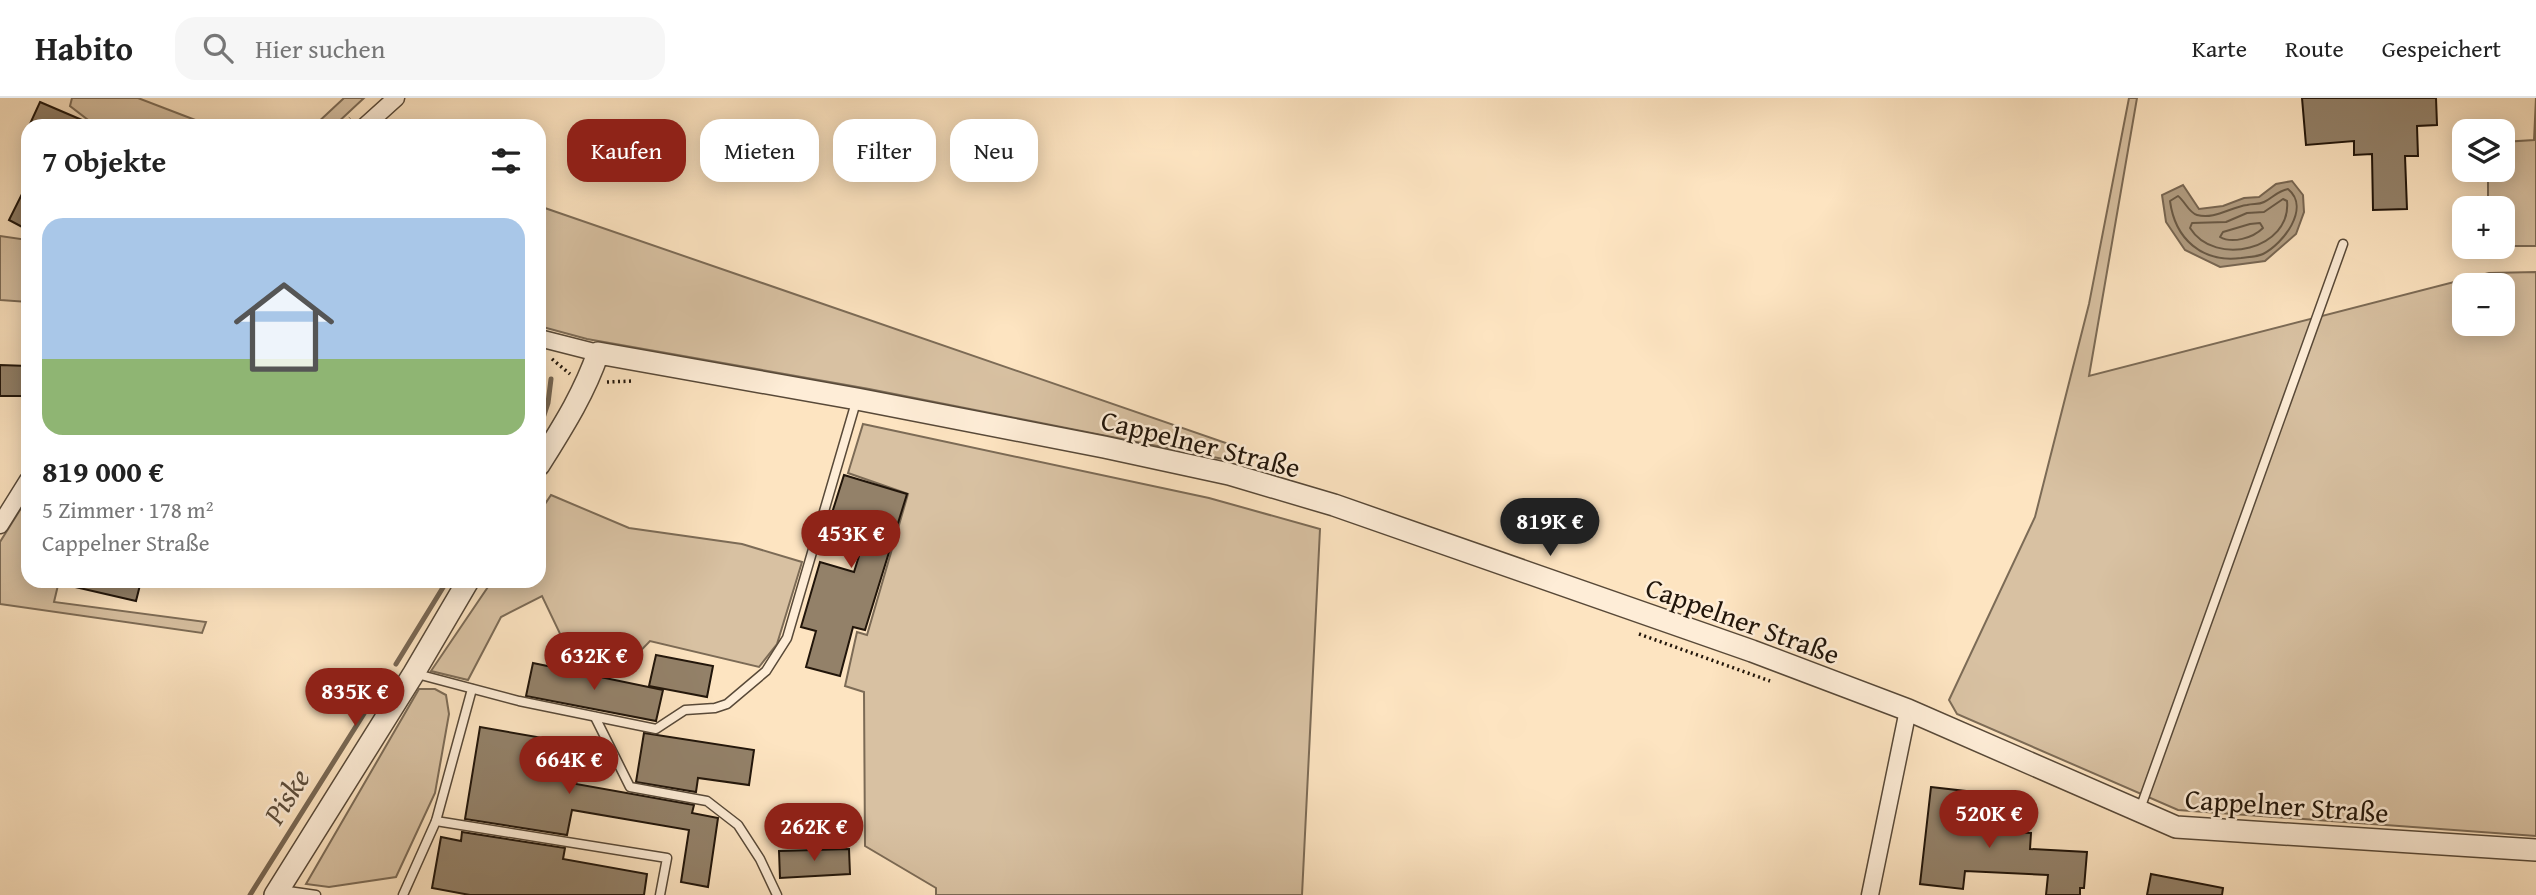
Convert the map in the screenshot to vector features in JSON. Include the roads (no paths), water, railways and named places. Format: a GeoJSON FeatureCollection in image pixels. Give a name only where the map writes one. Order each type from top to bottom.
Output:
{"type":"FeatureCollection","features":[{"type":"Feature","properties":{"kind":"street"},"geometry":{"type":"LineString","coordinates":[[373,119],[396,98]]}},
{"type":"Feature","properties":{"kind":"street","name":"Cappelner Straße"},"geometry":{"type":"LineString","coordinates":[[546,340],[598,353],[857,398],[1229,474],[1334,505],[1752,651],[1908,710],[2176,827],[2536,850]]}},
{"type":"Feature","properties":{"kind":"street"},"geometry":{"type":"LineString","coordinates":[[546,453],[588,382],[598,353]]}},
{"type":"Feature","properties":{"kind":"street"},"geometry":{"type":"LineString","coordinates":[[0,525],[21,491]]}},
{"type":"Feature","properties":{"kind":"street"},"geometry":{"type":"LineString","coordinates":[[277,892],[464,588]]}},
{"type":"Feature","properties":{"kind":"street"},"geometry":{"type":"LineString","coordinates":[[1870,895],[1908,710]]}},
{"type":"Feature","properties":{"kind":"lane"},"geometry":{"type":"LineString","coordinates":[[2139,812],[2343,244]]}},
{"type":"Feature","properties":{"kind":"lane"},"geometry":{"type":"LineString","coordinates":[[414,673],[472,690],[656,729],[685,710],[715,708],[727,704],[765,671],[787,638],[857,398]]}},
{"type":"Feature","properties":{"kind":"lane"},"geometry":{"type":"LineString","coordinates":[[403,895],[436,821],[472,690]]}},
{"type":"Feature","properties":{"kind":"lane"},"geometry":{"type":"LineString","coordinates":[[596,717],[630,787],[707,801],[738,825],[760,859],[777,895]]}},
{"type":"Feature","properties":{"kind":"lane"},"geometry":{"type":"LineString","coordinates":[[436,821],[667,858],[660,895]]}},
{"type":"Feature","properties":{"kind":"lane"},"geometry":{"type":"LineString","coordinates":[[277,892],[316,895]]}},
{"type":"Feature","properties":{"kind":"water"},"geometry":{"type":"Polygon","coordinates":[[[2292,181],[2303,195],[2304,212],[2296,234],[2265,261],[2220,267],[2185,250],[2166,222],[2162,195],[2183,185],[2199,209],[2259,197],[2276,184],[2292,181]]]}},
{"type":"Feature","properties":{"kind":"waterway","name":"Piske"},"geometry":{"type":"LineString","coordinates":[[546,409],[551,379]]}},
{"type":"Feature","properties":{"kind":"waterway","name":"Piske"},"geometry":{"type":"LineString","coordinates":[[396,664],[443,588]]}},
{"type":"Feature","properties":{"kind":"waterway","name":"Piske"},"geometry":{"type":"LineString","coordinates":[[250,895],[382,685]]}}]}
